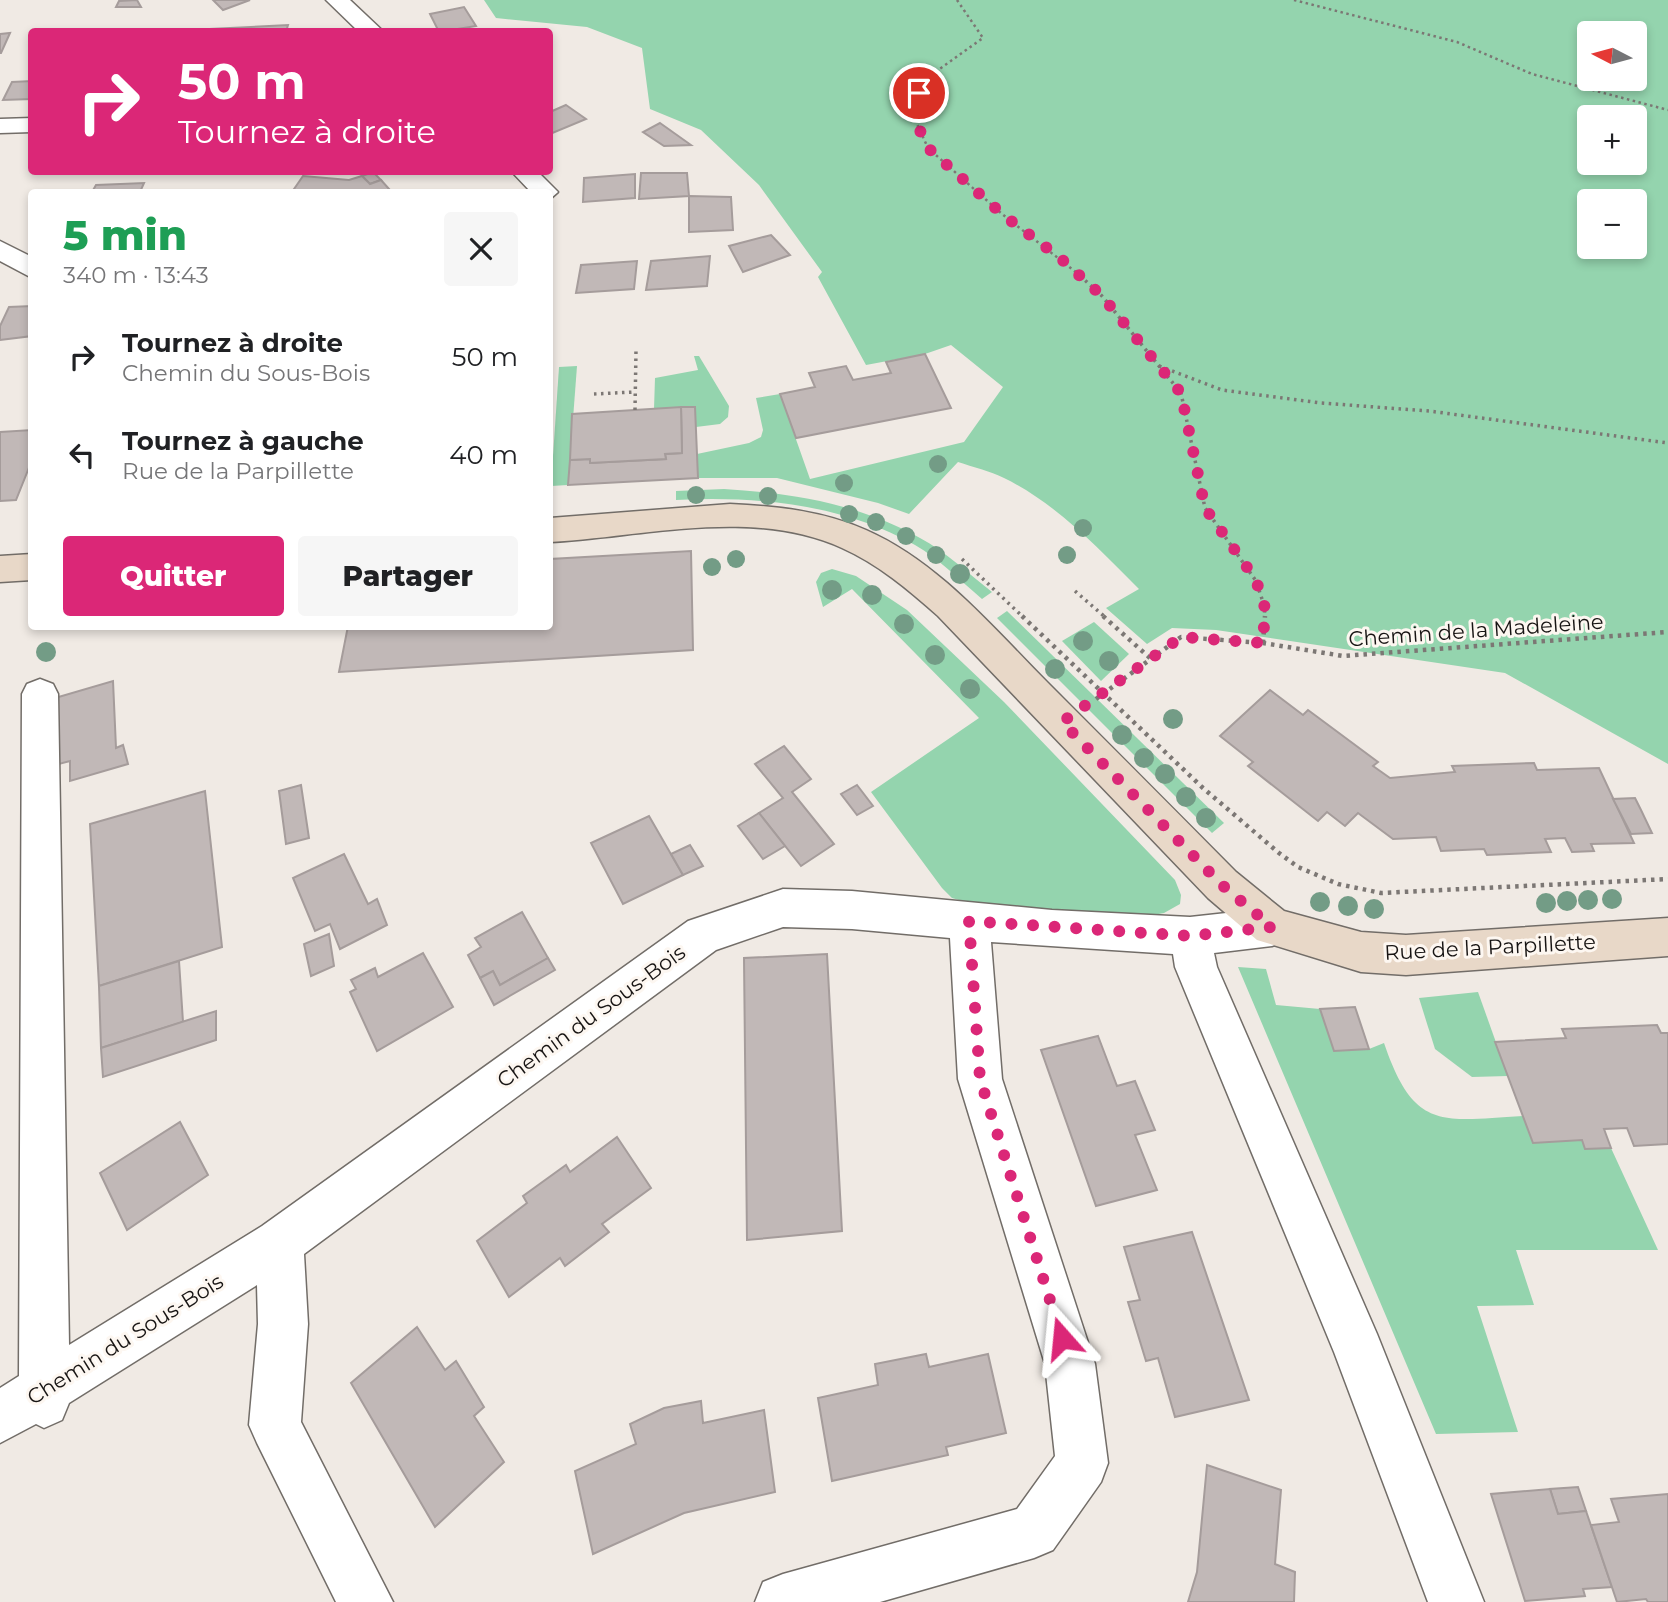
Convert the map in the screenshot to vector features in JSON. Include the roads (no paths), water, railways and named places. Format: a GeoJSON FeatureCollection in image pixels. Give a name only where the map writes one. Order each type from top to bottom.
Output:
{"type":"FeatureCollection","features":[{"type":"Feature","properties":{"kind":"street"},"geometry":{"type":"LineString","coordinates":[[337,0],[368,28]]}},
{"type":"Feature","properties":{"kind":"street"},"geometry":{"type":"LineString","coordinates":[[0,127],[28,125]]}},
{"type":"Feature","properties":{"kind":"street"},"geometry":{"type":"LineString","coordinates":[[527,175],[542,189]]}},
{"type":"Feature","properties":{"kind":"street"},"geometry":{"type":"LineString","coordinates":[[0,249],[28,267]]}},
{"type":"Feature","properties":{"kind":"street","name":"Rue de la Parpillette"},"geometry":{"type":"LineString","coordinates":[[553,530],[719,517],[787,520],[838,533],[886,557],[936,593],[1222,885],[1272,927],[1361,952],[1406,955],[1668,937]]}},
{"type":"Feature","properties":{"kind":"street"},"geometry":{"type":"LineString","coordinates":[[0,569],[28,567]]}},
{"type":"Feature","properties":{"kind":"street"},"geometry":{"type":"LineString","coordinates":[[40,694],[44,1396]]}},
{"type":"Feature","properties":{"kind":"street","name":"Chemin du Sous-Bois"},"geometry":{"type":"LineString","coordinates":[[0,1417],[44,1396],[279,1243],[703,935],[783,908],[852,910],[1190,936],[1272,927]]}},
{"type":"Feature","properties":{"kind":"street"},"geometry":{"type":"LineString","coordinates":[[783,1602],[1034,1531],[1083,1463],[1070,1364],[980,1079],[969,921]]}},
{"type":"Feature","properties":{"kind":"street"},"geometry":{"type":"LineString","coordinates":[[1190,936],[1196,967],[1359,1352],[1456,1602]]}},
{"type":"Feature","properties":{"kind":"street"},"geometry":{"type":"LineString","coordinates":[[279,1243],[283,1324],[275,1424],[365,1602]]}}]}
